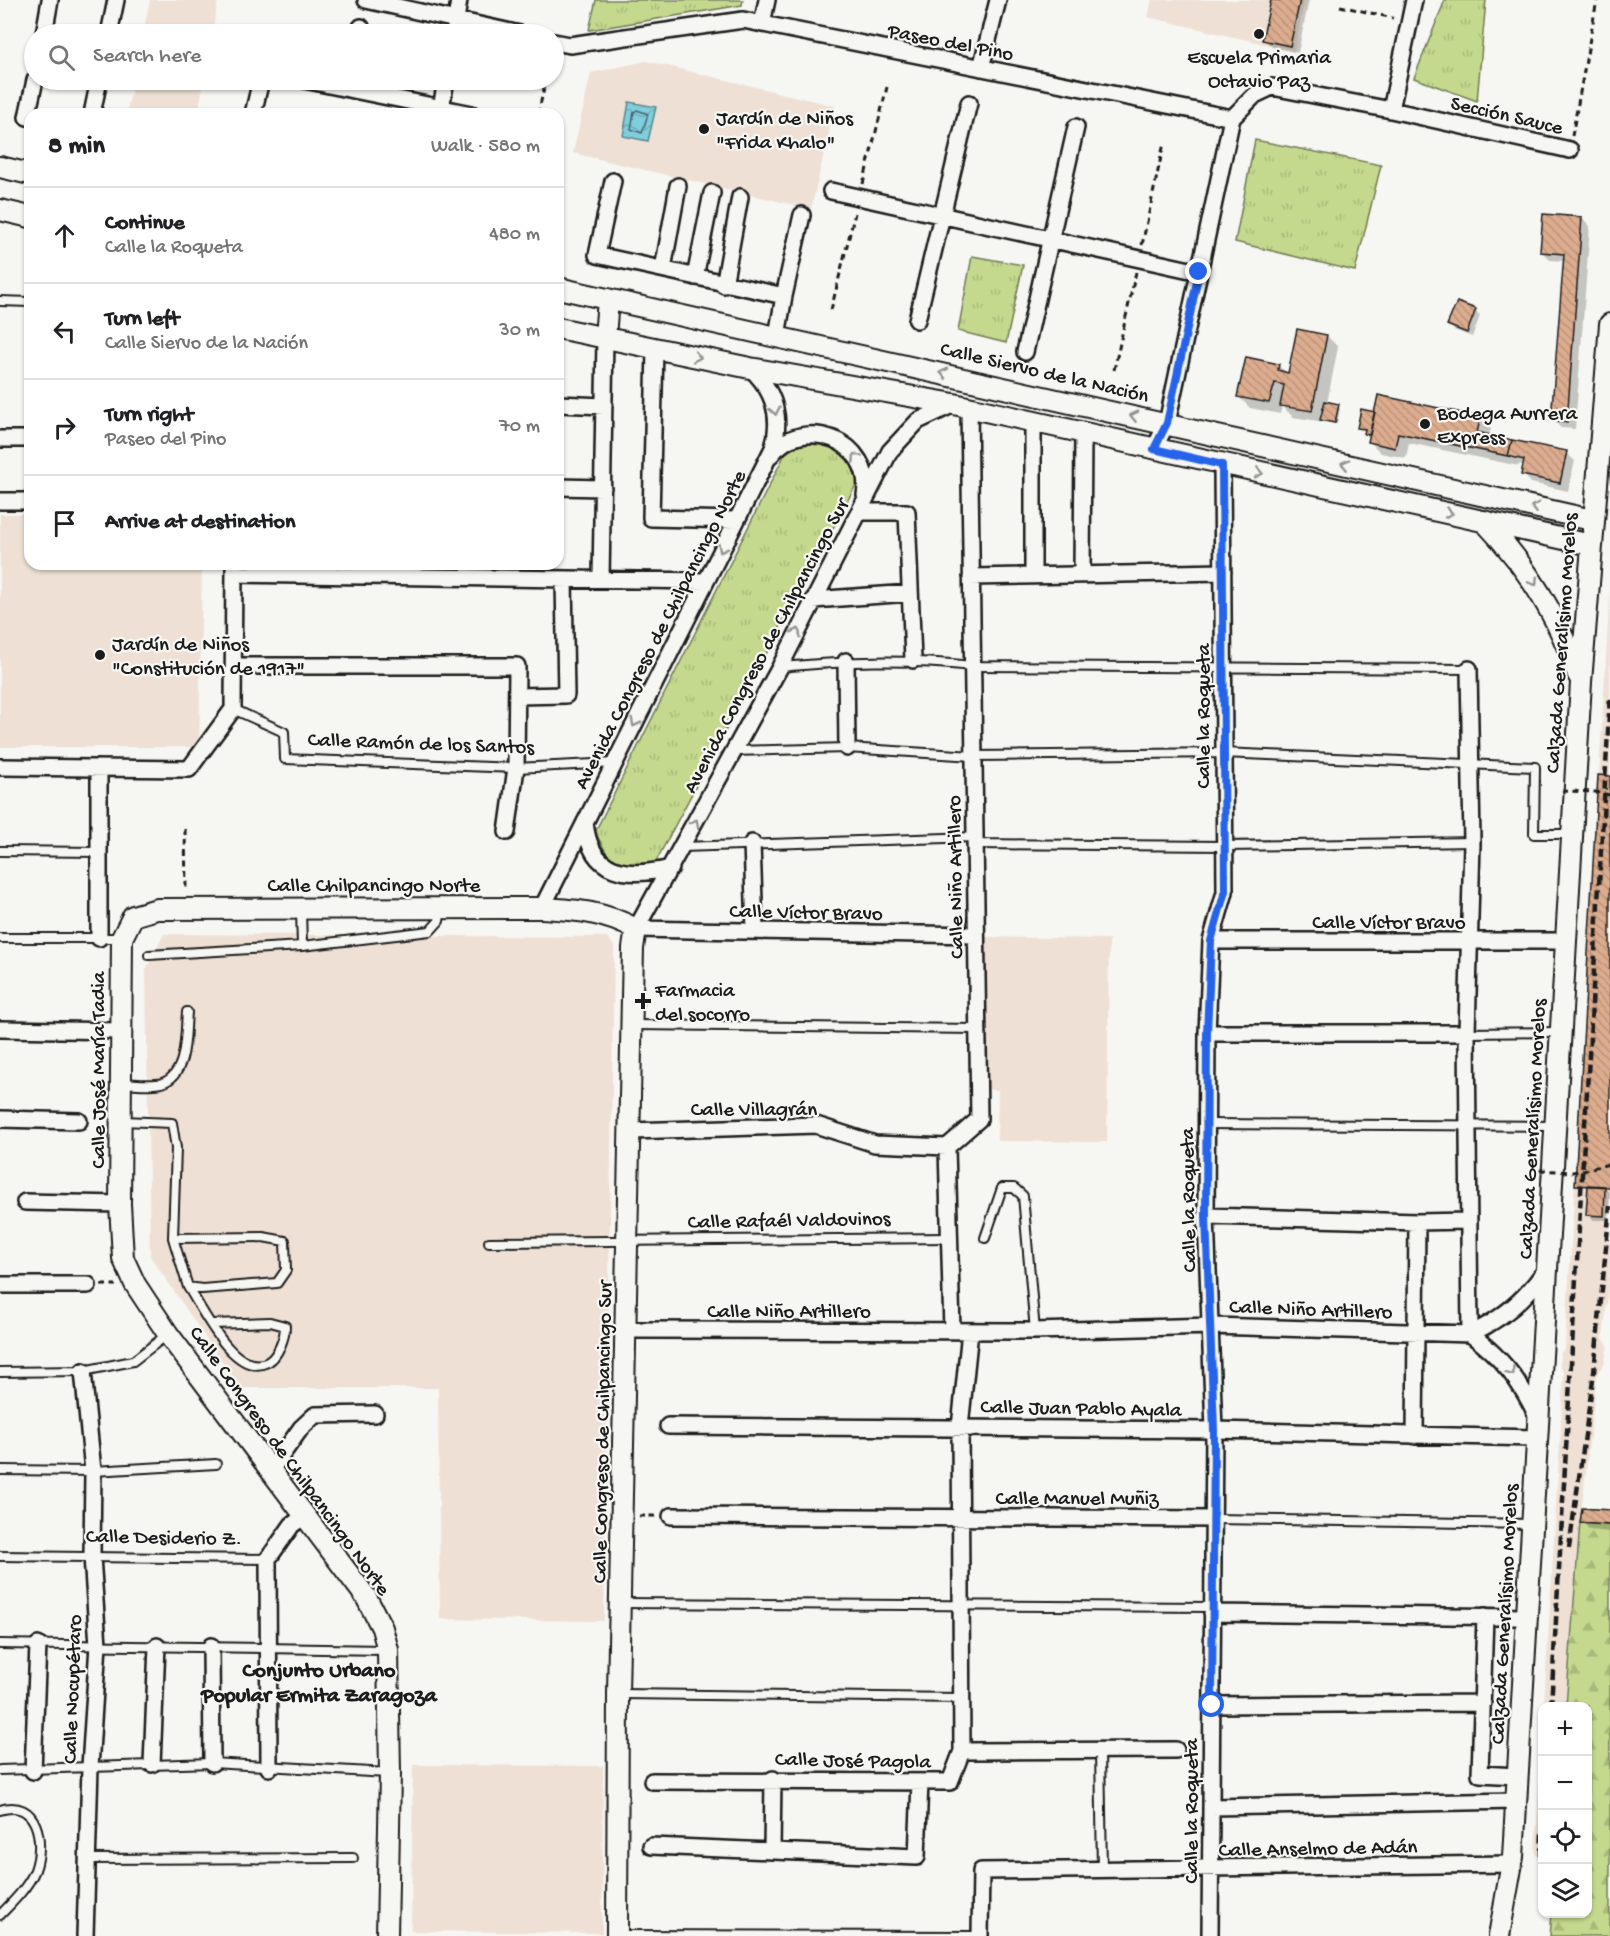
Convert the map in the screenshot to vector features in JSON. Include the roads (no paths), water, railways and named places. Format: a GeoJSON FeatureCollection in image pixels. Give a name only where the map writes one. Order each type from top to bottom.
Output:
{"type":"FeatureCollection","features":[{"type":"Feature","properties":{"kind":"street"},"geometry":{"type":"LineString","coordinates":[[46,24],[50,0]]}},
{"type":"Feature","properties":{"kind":"street"},"geometry":{"type":"LineString","coordinates":[[111,24],[116,0]]}},
{"type":"Feature","properties":{"kind":"street"},"geometry":{"type":"LineString","coordinates":[[366,0],[442,24]]}},
{"type":"Feature","properties":{"kind":"street"},"geometry":{"type":"LineString","coordinates":[[456,24],[459,0]]}},
{"type":"Feature","properties":{"kind":"street"},"geometry":{"type":"LineString","coordinates":[[762,24],[767,0]]}},
{"type":"Feature","properties":{"kind":"street"},"geometry":{"type":"LineString","coordinates":[[981,68],[998,0]]}},
{"type":"Feature","properties":{"kind":"street"},"geometry":{"type":"LineString","coordinates":[[1154,449],[1167,423],[1233,118],[1255,95],[1272,87],[1391,110],[1414,0]]}},
{"type":"Feature","properties":{"kind":"street","name":"Paseo del Pino"},"geometry":{"type":"LineString","coordinates":[[564,44],[570,45],[743,20],[1233,118]]}},
{"type":"Feature","properties":{"kind":"street"},"geometry":{"type":"LineString","coordinates":[[29,108],[33,90]]}},
{"type":"Feature","properties":{"kind":"street"},"geometry":{"type":"LineString","coordinates":[[93,108],[97,90]]}},
{"type":"Feature","properties":{"kind":"street"},"geometry":{"type":"LineString","coordinates":[[254,108],[259,90]]}},
{"type":"Feature","properties":{"kind":"street"},"geometry":{"type":"LineString","coordinates":[[370,90],[431,108]]}},
{"type":"Feature","properties":{"kind":"street"},"geometry":{"type":"LineString","coordinates":[[441,108],[444,90]]}},
{"type":"Feature","properties":{"kind":"street"},"geometry":{"type":"LineString","coordinates":[[917,320],[969,103]]}},
{"type":"Feature","properties":{"kind":"street","name":"Sección Sauce"},"geometry":{"type":"LineString","coordinates":[[1391,110],[1570,150]]}},
{"type":"Feature","properties":{"kind":"street"},"geometry":{"type":"LineString","coordinates":[[1025,352],[1076,128]]}},
{"type":"Feature","properties":{"kind":"street"},"geometry":{"type":"LineString","coordinates":[[0,167],[24,173]]}},
{"type":"Feature","properties":{"kind":"street"},"geometry":{"type":"LineString","coordinates":[[613,182],[597,255],[663,268],[724,285],[784,296]]}},
{"type":"Feature","properties":{"kind":"street"},"geometry":{"type":"LineString","coordinates":[[663,268],[678,186]]}},
{"type":"Feature","properties":{"kind":"street"},"geometry":{"type":"LineString","coordinates":[[831,191],[1199,272]]}},
{"type":"Feature","properties":{"kind":"street"},"geometry":{"type":"LineString","coordinates":[[695,277],[712,193]]}},
{"type":"Feature","properties":{"kind":"street"},"geometry":{"type":"LineString","coordinates":[[724,285],[740,197]]}},
{"type":"Feature","properties":{"kind":"street"},"geometry":{"type":"LineString","coordinates":[[0,210],[24,216]]}},
{"type":"Feature","properties":{"kind":"street"},"geometry":{"type":"LineString","coordinates":[[777,336],[802,215]]}},
{"type":"Feature","properties":{"kind":"street","name":"Calle Siervo de la Nación"},"geometry":{"type":"LineString","coordinates":[[564,289],[1592,520]]}},
{"type":"Feature","properties":{"kind":"street"},"geometry":{"type":"LineString","coordinates":[[601,579],[605,338],[608,299]]}},
{"type":"Feature","properties":{"kind":"street","name":"Calzada Generalísimo Morelos"},"geometry":{"type":"LineString","coordinates":[[1499,1936],[1511,1864],[1516,1801],[1581,682],[1592,520],[1610,324]]}},
{"type":"Feature","properties":{"kind":"street"},"geometry":{"type":"LineString","coordinates":[[564,329],[750,368],[962,406],[1591,545]]}},
{"type":"Feature","properties":{"kind":"street"},"geometry":{"type":"LineString","coordinates":[[655,349],[651,518],[736,520]]}},
{"type":"Feature","properties":{"kind":"street","name":"Avenida Congreso de Chilpancingo Norte"},"geometry":{"type":"LineString","coordinates":[[542,908],[767,459],[776,436],[776,412],[767,387],[750,368]]}},
{"type":"Feature","properties":{"kind":"street"},"geometry":{"type":"LineString","coordinates":[[564,404],[604,406]]}},
{"type":"Feature","properties":{"kind":"street","name":"Avenida Congreso de Chilpancingo Sur"},"geometry":{"type":"LineString","coordinates":[[636,929],[780,667],[883,463],[898,440],[929,414],[962,406]]}},
{"type":"Feature","properties":{"kind":"street","name":"Calle Niño Artillero"},"geometry":{"type":"LineString","coordinates":[[947,1147],[979,1119],[971,577],[962,406]]}},
{"type":"Feature","properties":{"kind":"street"},"geometry":{"type":"LineString","coordinates":[[1033,422],[1033,576]]}},
{"type":"Feature","properties":{"kind":"street"},"geometry":{"type":"LineString","coordinates":[[767,459],[783,443],[793,437],[816,434],[838,440],[856,456],[865,477],[865,495],[860,512],[907,512],[913,660]]}},
{"type":"Feature","properties":{"kind":"street"},"geometry":{"type":"LineString","coordinates":[[1082,575],[1083,434]]}},
{"type":"Feature","properties":{"kind":"street"},"geometry":{"type":"LineString","coordinates":[[0,439],[24,439]]}},
{"type":"Feature","properties":{"kind":"street","name":"Calle la Roqueta"},"geometry":{"type":"LineString","coordinates":[[1210,1936],[1214,1430],[1206,1216],[1206,1124],[1211,941],[1225,891],[1222,465]]}},
{"type":"Feature","properties":{"kind":"street"},"geometry":{"type":"LineString","coordinates":[[564,487],[603,488]]}},
{"type":"Feature","properties":{"kind":"street"},"geometry":{"type":"LineString","coordinates":[[0,501],[24,501]]}},
{"type":"Feature","properties":{"kind":"street"},"geometry":{"type":"LineString","coordinates":[[1484,520],[1515,555],[1542,594],[1564,637],[1581,682]]}},
{"type":"Feature","properties":{"kind":"street"},"geometry":{"type":"LineString","coordinates":[[0,767],[189,769],[233,709],[234,570]]}},
{"type":"Feature","properties":{"kind":"street"},"geometry":{"type":"LineString","coordinates":[[267,570],[706,581]]}},
{"type":"Feature","properties":{"kind":"street"},"geometry":{"type":"LineString","coordinates":[[971,577],[1223,572]]}},
{"type":"Feature","properties":{"kind":"street"},"geometry":{"type":"LineString","coordinates":[[517,696],[566,695],[564,579]]}},
{"type":"Feature","properties":{"kind":"street"},"geometry":{"type":"LineString","coordinates":[[813,600],[910,594]]}},
{"type":"Feature","properties":{"kind":"street"},"geometry":{"type":"LineString","coordinates":[[846,661],[847,748]]}},
{"type":"Feature","properties":{"kind":"street"},"geometry":{"type":"LineString","coordinates":[[234,666],[517,666],[516,768],[507,831]]}},
{"type":"Feature","properties":{"kind":"street"},"geometry":{"type":"LineString","coordinates":[[1469,669],[1472,842],[1467,1033],[1470,1334],[1507,1366],[1525,1392],[1538,1429]]}},
{"type":"Feature","properties":{"kind":"street"},"geometry":{"type":"LineString","coordinates":[[99,769],[99,938]]}},
{"type":"Feature","properties":{"kind":"street"},"geometry":{"type":"LineString","coordinates":[[585,822],[586,833],[594,853],[610,868],[631,875],[671,868]]}},
{"type":"Feature","properties":{"kind":"street"},"geometry":{"type":"LineString","coordinates":[[752,843],[755,931]]}},
{"type":"Feature","properties":{"kind":"street","name":"Calle Chilpancingo Norte"},"geometry":{"type":"LineString","coordinates":[[122,938],[132,916],[157,909],[542,908],[588,911],[611,916],[636,929]]}},
{"type":"Feature","properties":{"kind":"street","name":"Calle Víctor Bravo"},"geometry":{"type":"LineString","coordinates":[[636,929],[976,934]]}},
{"type":"Feature","properties":{"kind":"street","name":"Calle Congreso de Chilpancingo Sur"},"geometry":{"type":"LineString","coordinates":[[617,1936],[618,1694],[629,1242],[633,948],[636,929]]}},
{"type":"Feature","properties":{"kind":"street","name":"Calle José María Tadia"},"geometry":{"type":"LineString","coordinates":[[120,1204],[122,938]]}},
{"type":"Feature","properties":{"kind":"street","name":"Calle Víctor Bravo"},"geometry":{"type":"LineString","coordinates":[[1211,941],[1566,941]]}},
{"type":"Feature","properties":{"kind":"street"},"geometry":{"type":"LineString","coordinates":[[0,1029],[121,1031]]}},
{"type":"Feature","properties":{"kind":"street"},"geometry":{"type":"LineString","coordinates":[[1207,1033],[1467,1033]]}},
{"type":"Feature","properties":{"kind":"street"},"geometry":{"type":"LineString","coordinates":[[0,1119],[79,1121]]}},
{"type":"Feature","properties":{"kind":"street","name":"Calle Villagrán"},"geometry":{"type":"LineString","coordinates":[[631,1131],[816,1125],[875,1144],[947,1147]]}},
{"type":"Feature","properties":{"kind":"street"},"geometry":{"type":"LineString","coordinates":[[947,1147],[952,1331]]}},
{"type":"Feature","properties":{"kind":"street"},"geometry":{"type":"LineString","coordinates":[[25,1202],[120,1204]]}},
{"type":"Feature","properties":{"kind":"street","name":"Calle Congreso de Chilpancingo Norte"},"geometry":{"type":"LineString","coordinates":[[120,1204],[123,1258],[135,1284],[168,1334],[366,1597],[382,1628],[388,1650],[390,1773],[387,1936]]}},
{"type":"Feature","properties":{"kind":"street"},"geometry":{"type":"LineString","coordinates":[[1206,1216],[1417,1222],[1468,1221]]}},
{"type":"Feature","properties":{"kind":"street"},"geometry":{"type":"LineString","coordinates":[[1415,1436],[1418,1333],[1417,1222]]}},
{"type":"Feature","properties":{"kind":"street","name":"Calle Niño Artillero"},"geometry":{"type":"LineString","coordinates":[[626,1330],[970,1332],[1211,1326],[1470,1334],[1486,1327],[1515,1307],[1547,1268]]}},
{"type":"Feature","properties":{"kind":"street"},"geometry":{"type":"LineString","coordinates":[[0,1285],[88,1285]]}},
{"type":"Feature","properties":{"kind":"street"},"geometry":{"type":"LineString","coordinates":[[962,1751],[960,1427],[970,1332]]}},
{"type":"Feature","properties":{"kind":"street","name":"Calle Nocupétaro"},"geometry":{"type":"LineString","coordinates":[[83,1371],[93,1471],[92,1556],[98,1645],[90,1767],[85,1936]]}},
{"type":"Feature","properties":{"kind":"street"},"geometry":{"type":"LineString","coordinates":[[270,1470],[301,1428],[315,1415],[375,1414]]}},
{"type":"Feature","properties":{"kind":"street","name":"Calle Juan Pablo Ayala"},"geometry":{"type":"LineString","coordinates":[[668,1426],[1214,1430],[1415,1436],[1538,1429]]}},
{"type":"Feature","properties":{"kind":"street","name":"Calle Desiderio Z."},"geometry":{"type":"LineString","coordinates":[[268,1559],[291,1525],[306,1515]]}},
{"type":"Feature","properties":{"kind":"street","name":"Calle Manuel Muñiz"},"geometry":{"type":"LineString","coordinates":[[671,1516],[1213,1519]]}},
{"type":"Feature","properties":{"kind":"street"},"geometry":{"type":"LineString","coordinates":[[268,1559],[269,1768]]}},
{"type":"Feature","properties":{"kind":"street"},"geometry":{"type":"LineString","coordinates":[[1212,1610],[1527,1617]]}},
{"type":"Feature","properties":{"kind":"street"},"geometry":{"type":"LineString","coordinates":[[1485,1616],[1480,1774],[1517,1776]]}},
{"type":"Feature","properties":{"kind":"street"},"geometry":{"type":"LineString","coordinates":[[33,1771],[38,1645]]}},
{"type":"Feature","properties":{"kind":"street"},"geometry":{"type":"LineString","coordinates":[[152,1764],[157,1646]]}},
{"type":"Feature","properties":{"kind":"street"},"geometry":{"type":"LineString","coordinates":[[211,1646],[212,1763]]}},
{"type":"Feature","properties":{"kind":"street"},"geometry":{"type":"LineString","coordinates":[[1212,1705],[1483,1702]]}},
{"type":"Feature","properties":{"kind":"street","name":"Calle José Pagola"},"geometry":{"type":"LineString","coordinates":[[652,1781],[773,1779],[950,1782],[962,1751],[1176,1750]]}},
{"type":"Feature","properties":{"kind":"street"},"geometry":{"type":"LineString","coordinates":[[772,1851],[773,1779]]}},
{"type":"Feature","properties":{"kind":"street"},"geometry":{"type":"LineString","coordinates":[[651,1846],[917,1857],[920,1782]]}},
{"type":"Feature","properties":{"kind":"street"},"geometry":{"type":"LineString","coordinates":[[1211,1807],[1516,1801]]}},
{"type":"Feature","properties":{"kind":"street","name":"Calle Anselmo de Adán"},"geometry":{"type":"LineString","coordinates":[[980,1936],[981,1871],[1210,1870],[1511,1864]]}},
{"type":"Feature","properties":{"kind":"lane"},"geometry":{"type":"LineString","coordinates":[[0,301],[24,302]]}},
{"type":"Feature","properties":{"kind":"lane"},"geometry":{"type":"LineString","coordinates":[[780,667],[846,661],[913,660],[973,666],[1469,669]]}},
{"type":"Feature","properties":{"kind":"lane","name":"Calle Ramón de los Santos"},"geometry":{"type":"LineString","coordinates":[[233,709],[284,732],[285,759],[516,768],[614,764]]}},
{"type":"Feature","properties":{"kind":"lane"},"geometry":{"type":"LineString","coordinates":[[733,751],[847,748],[974,756],[1223,753],[1536,767],[1534,834],[1572,834]]}},
{"type":"Feature","properties":{"kind":"lane"},"geometry":{"type":"LineString","coordinates":[[682,847],[752,843],[975,841],[1225,846],[1472,842]]}},
{"type":"Feature","properties":{"kind":"lane"},"geometry":{"type":"LineString","coordinates":[[0,851],[99,852]]}},
{"type":"Feature","properties":{"kind":"lane"},"geometry":{"type":"LineString","coordinates":[[301,908],[302,946]]}},
{"type":"Feature","properties":{"kind":"lane"},"geometry":{"type":"LineString","coordinates":[[149,955],[302,946],[430,931],[440,921],[441,908]]}},
{"type":"Feature","properties":{"kind":"lane"},"geometry":{"type":"LineString","coordinates":[[0,938],[122,938]]}},
{"type":"Feature","properties":{"kind":"lane"},"geometry":{"type":"LineString","coordinates":[[120,1083],[162,1083],[173,1077],[183,1057],[187,1012]]}},
{"type":"Feature","properties":{"kind":"lane"},"geometry":{"type":"LineString","coordinates":[[632,1025],[977,1029]]}},
{"type":"Feature","properties":{"kind":"lane"},"geometry":{"type":"LineString","coordinates":[[1467,1033],[1561,1032]]}},
{"type":"Feature","properties":{"kind":"lane"},"geometry":{"type":"LineString","coordinates":[[120,1121],[172,1123],[176,1148],[172,1238],[188,1287],[231,1352],[244,1364],[260,1366],[274,1359],[285,1334],[285,1326],[270,1322],[213,1324]]}},
{"type":"Feature","properties":{"kind":"lane"},"geometry":{"type":"LineString","coordinates":[[1206,1124],[1555,1126]]}},
{"type":"Feature","properties":{"kind":"lane"},"geometry":{"type":"LineString","coordinates":[[985,1238],[1002,1188],[1014,1188],[1023,1196],[1035,1331]]}},
{"type":"Feature","properties":{"kind":"lane"},"geometry":{"type":"LineString","coordinates":[[172,1238],[263,1237],[285,1241],[286,1269],[277,1283],[202,1289],[188,1287]]}},
{"type":"Feature","properties":{"kind":"lane","name":"Calle Rafaél Valdovinos"},"geometry":{"type":"LineString","coordinates":[[489,1242],[950,1238]]}},
{"type":"Feature","properties":{"kind":"lane"},"geometry":{"type":"LineString","coordinates":[[0,1372],[83,1371],[133,1361],[168,1334]]}},
{"type":"Feature","properties":{"kind":"lane"},"geometry":{"type":"LineString","coordinates":[[0,1470],[93,1471],[216,1464]]}},
{"type":"Feature","properties":{"kind":"lane","name":"Calle Manuel Muñiz"},"geometry":{"type":"LineString","coordinates":[[1213,1519],[1532,1524]]}},
{"type":"Feature","properties":{"kind":"lane","name":"Calle Desiderio Z."},"geometry":{"type":"LineString","coordinates":[[0,1556],[268,1559]]}},
{"type":"Feature","properties":{"kind":"lane"},"geometry":{"type":"LineString","coordinates":[[621,1603],[1212,1610]]}},
{"type":"Feature","properties":{"kind":"lane"},"geometry":{"type":"LineString","coordinates":[[0,1644],[388,1650]]}},
{"type":"Feature","properties":{"kind":"lane"},"geometry":{"type":"LineString","coordinates":[[618,1694],[961,1698]]}},
{"type":"Feature","properties":{"kind":"lane"},"geometry":{"type":"LineString","coordinates":[[1100,1750],[1102,1870]]}},
{"type":"Feature","properties":{"kind":"lane"},"geometry":{"type":"LineString","coordinates":[[0,1770],[33,1771],[212,1763],[390,1773]]}},
{"type":"Feature","properties":{"kind":"lane"},"geometry":{"type":"LineString","coordinates":[[0,1810],[11,1807],[24,1809],[34,1820],[39,1846],[35,1871],[13,1903],[0,1915]]}},
{"type":"Feature","properties":{"kind":"lane"},"geometry":{"type":"LineString","coordinates":[[87,1859],[353,1858]]}},
{"type":"Feature","properties":{"kind":"lane"},"geometry":{"type":"LineString","coordinates":[[617,1936],[980,1936]]}},
{"type":"Feature","properties":{"kind":"water"},"geometry":{"type":"Polygon","coordinates":[[[629,102],[656,107],[648,141],[623,136],[629,102]]]}},
{"type":"Feature","properties":{"kind":"railway"},"geometry":{"type":"LineString","coordinates":[[1551,1702],[1610,697]]}},
{"type":"Feature","properties":{"kind":"railway"},"geometry":{"type":"LineString","coordinates":[[1569,1548],[1594,1372],[1610,1206]]}},
{"type":"Feature","properties":{"kind":"place","name":"Escuela Primaria Octavio Paz"},"geometry":{"type":"Point","coordinates":[1259,34]}},
{"type":"Feature","properties":{"kind":"place","name":"Jardín de Niños \"Frida Khalo\""},"geometry":{"type":"Point","coordinates":[704,129]}},
{"type":"Feature","properties":{"kind":"place","name":"Bodega Aurrera Express"},"geometry":{"type":"Point","coordinates":[1425,424]}},
{"type":"Feature","properties":{"kind":"place","name":"Jardín de Niños \"Constitución de 1917\""},"geometry":{"type":"Point","coordinates":[100,655]}},
{"type":"Feature","properties":{"kind":"place","name":"Farmacia del socorro"},"geometry":{"type":"Point","coordinates":[643,1001]}},
{"type":"Feature","properties":{"kind":"district","name":"Conjunto Urbano Popular Ermita Zaragoza"},"geometry":{"type":"Point","coordinates":[319,1680]}}]}
